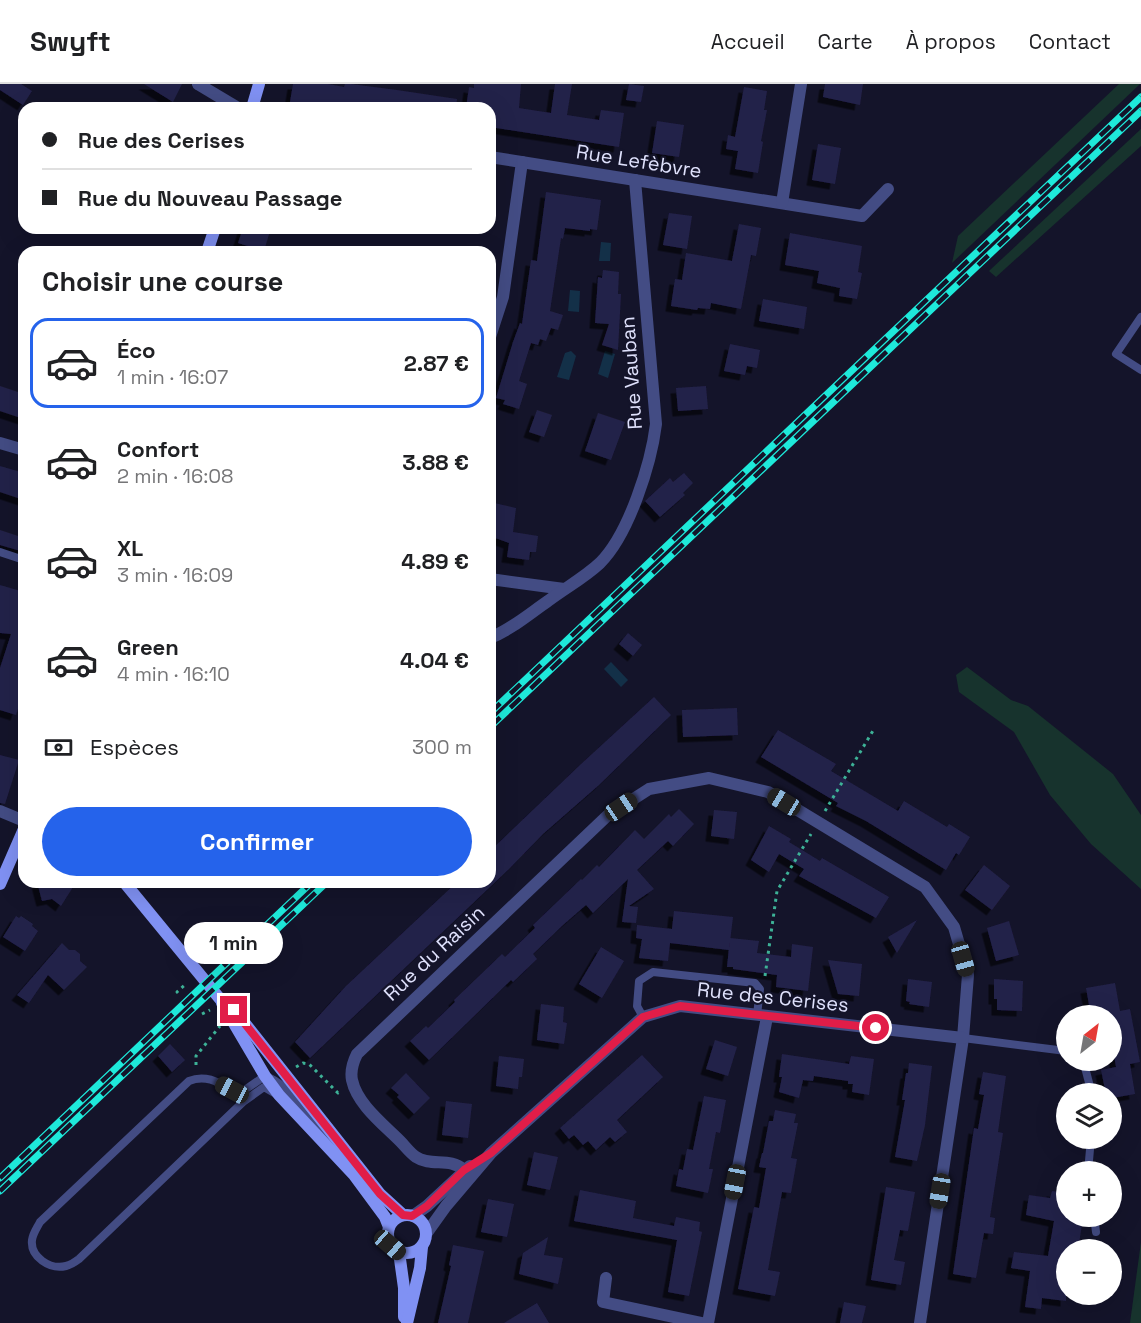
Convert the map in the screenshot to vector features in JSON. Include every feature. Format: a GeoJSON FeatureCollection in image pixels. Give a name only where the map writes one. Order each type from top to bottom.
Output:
{"type":"FeatureCollection","features":[{"type":"Feature","properties":{"kind":"main road"},"geometry":{"type":"LineString","coordinates":[[254,102],[259,84]]}},
{"type":"Feature","properties":{"kind":"main road"},"geometry":{"type":"LineString","coordinates":[[0,884],[18,843]]}},
{"type":"Feature","properties":{"kind":"main road"},"geometry":{"type":"LineString","coordinates":[[129,888],[220,999],[252,1056],[279,1095],[354,1175],[385,1217],[388,1227],[387,1239],[390,1245],[399,1252],[411,1254],[422,1247]]}},
{"type":"Feature","properties":{"kind":"main road"},"geometry":{"type":"LineString","coordinates":[[220,999],[234,1010],[380,1194],[408,1215],[422,1221],[426,1234],[420,1268],[405,1323]]}},
{"type":"Feature","properties":{"kind":"main road"},"geometry":{"type":"LineString","coordinates":[[388,1227],[397,1217],[408,1215]]}},
{"type":"Feature","properties":{"kind":"main road"},"geometry":{"type":"LineString","coordinates":[[399,1252],[404,1288],[405,1323]]}},
{"type":"Feature","properties":{"kind":"street"},"geometry":{"type":"LineString","coordinates":[[198,84],[228,102]]}},
{"type":"Feature","properties":{"kind":"street"},"geometry":{"type":"LineString","coordinates":[[782,203],[801,84]]}},
{"type":"Feature","properties":{"kind":"street","name":"Rue Lefèbvre"},"geometry":{"type":"LineString","coordinates":[[496,158],[862,216],[888,189]]}},
{"type":"Feature","properties":{"kind":"street"},"geometry":{"type":"LineString","coordinates":[[496,319],[503,297],[522,162]]}},
{"type":"Feature","properties":{"kind":"street","name":"Rue Vauban"},"geometry":{"type":"LineString","coordinates":[[496,635],[514,625],[600,562],[613,547],[629,514],[654,446],[656,424],[635,180]]}},
{"type":"Feature","properties":{"kind":"street"},"geometry":{"type":"LineString","coordinates":[[0,443],[18,448]]}},
{"type":"Feature","properties":{"kind":"street"},"geometry":{"type":"LineString","coordinates":[[496,580],[564,589]]}},
{"type":"Feature","properties":{"kind":"street","name":"Rue du Raisin"},"geometry":{"type":"LineString","coordinates":[[352,1081],[353,1062],[357,1054],[607,816],[649,789],[709,778],[768,792],[925,887],[954,927],[968,975],[963,1038],[920,1323]]}},
{"type":"Feature","properties":{"kind":"street"},"geometry":{"type":"LineString","coordinates":[[0,811],[18,818]]}},
{"type":"Feature","properties":{"kind":"street","name":"Rue des Cerises"},"geometry":{"type":"LineString","coordinates":[[426,1234],[446,1206],[491,1153],[643,1017],[680,1006],[963,1038]]}},
{"type":"Feature","properties":{"kind":"street"},"geometry":{"type":"LineString","coordinates":[[708,1323],[762,1016]]}},
{"type":"Feature","properties":{"kind":"street"},"geometry":{"type":"LineString","coordinates":[[352,1081],[358,1095],[369,1110],[417,1158],[438,1163],[453,1163],[464,1170]]}},
{"type":"Feature","properties":{"kind":"street","name":"Rue des Cerises"},"geometry":{"type":"LineString","coordinates":[[408,1215],[427,1206],[464,1170],[491,1153]]}},
{"type":"Feature","properties":{"kind":"street"},"geometry":{"type":"LineString","coordinates":[[606,1278],[603,1302],[702,1323]]}},
{"type":"Feature","properties":{"kind":"lane"},"geometry":{"type":"LineString","coordinates":[[1141,317],[1116,354],[1141,370]]}},
{"type":"Feature","properties":{"kind":"lane"},"geometry":{"type":"LineString","coordinates":[[0,552],[18,558]]}},
{"type":"Feature","properties":{"kind":"lane"},"geometry":{"type":"LineString","coordinates":[[643,1017],[637,1006],[639,981],[653,972],[755,983],[760,989],[762,1016]]}},
{"type":"Feature","properties":{"kind":"lane","name":"Rue des Cerises"},"geometry":{"type":"LineString","coordinates":[[963,1038],[1056,1050]]}},
{"type":"Feature","properties":{"kind":"lane"},"geometry":{"type":"LineString","coordinates":[[252,1056],[255,1072],[252,1086]]}},
{"type":"Feature","properties":{"kind":"lane"},"geometry":{"type":"LineString","coordinates":[[241,1098],[208,1078],[196,1078],[189,1081],[40,1222],[33,1233],[32,1243],[35,1254],[43,1262],[54,1267],[67,1266],[79,1259],[241,1098],[252,1086],[265,1076],[280,1084],[315,1125],[350,1157]]}},
{"type":"Feature","properties":{"kind":"lane"},"geometry":{"type":"LineString","coordinates":[[241,1098],[264,1087],[279,1095]]}},
{"type":"Feature","properties":{"kind":"lane"},"geometry":{"type":"LineString","coordinates":[[1095,1227],[1096,1232]]}},
{"type":"Feature","properties":{"kind":"path"},"geometry":{"type":"LineString","coordinates":[[760,989],[767,971],[777,891],[874,729]]}},
{"type":"Feature","properties":{"kind":"path"},"geometry":{"type":"LineString","coordinates":[[178,993],[187,983],[182,978]]}},
{"type":"Feature","properties":{"kind":"path"},"geometry":{"type":"LineString","coordinates":[[196,1078],[196,1056],[221,1024]]}},
{"type":"Feature","properties":{"kind":"path"},"geometry":{"type":"LineString","coordinates":[[303,1063],[309,1064],[338,1093],[352,1081]]}},
{"type":"Feature","properties":{"kind":"green space"},"geometry":{"type":"Polygon","coordinates":[[[1119,84],[1140,84],[952,263],[958,236],[1119,84]]]}},
{"type":"Feature","properties":{"kind":"green space"},"geometry":{"type":"Polygon","coordinates":[[[1141,129],[1141,146],[996,277],[989,271],[1141,129]]]}},
{"type":"Feature","properties":{"kind":"green space"},"geometry":{"type":"Polygon","coordinates":[[[967,667],[1011,700],[1028,706],[1113,774],[1141,815],[1141,889],[1091,844],[1050,795],[1014,732],[959,692],[956,675],[967,667]]]}},
{"type":"Feature","properties":{"kind":"green space"},"geometry":{"type":"Polygon","coordinates":[[[1141,1242],[1141,1323],[1130,1323],[1141,1242]]]}},
{"type":"Feature","properties":{"kind":"water"},"geometry":{"type":"Polygon","coordinates":[[[601,242],[611,243],[610,261],[599,261],[601,242]]]}},
{"type":"Feature","properties":{"kind":"water"},"geometry":{"type":"Polygon","coordinates":[[[570,290],[580,291],[579,312],[568,311],[570,290]]]}},
{"type":"Feature","properties":{"kind":"water"},"geometry":{"type":"Polygon","coordinates":[[[571,351],[576,356],[569,380],[557,377],[565,353],[571,351]]]}},
{"type":"Feature","properties":{"kind":"water"},"geometry":{"type":"Polygon","coordinates":[[[605,351],[615,354],[608,378],[598,374],[605,351]]]}},
{"type":"Feature","properties":{"kind":"water"},"geometry":{"type":"Polygon","coordinates":[[[611,662],[628,680],[621,687],[604,669],[611,662]]]}},
{"type":"Feature","properties":{"kind":"building"},"geometry":{"type":"Polygon","coordinates":[[[0,84],[21,84],[32,91],[25,102],[18,102],[0,90],[0,84]]]}},
{"type":"Feature","properties":{"kind":"building"},"geometry":{"type":"Polygon","coordinates":[[[144,84],[182,84],[173,102],[144,84]]]}},
{"type":"Feature","properties":{"kind":"building"},"geometry":{"type":"Polygon","coordinates":[[[293,84],[328,84],[344,87],[345,84],[351,84],[457,99],[457,102],[290,102],[293,84]]]}},
{"type":"Feature","properties":{"kind":"building"},"geometry":{"type":"Polygon","coordinates":[[[474,84],[521,84],[519,108],[551,113],[555,84],[572,84],[567,115],[599,120],[601,110],[624,113],[619,147],[496,128],[496,102],[467,102],[469,87],[474,88],[474,84]]]}},
{"type":"Feature","properties":{"kind":"building"},"geometry":{"type":"Polygon","coordinates":[[[629,84],[644,86],[641,102],[626,100],[629,84]]]}},
{"type":"Feature","properties":{"kind":"building"},"geometry":{"type":"Polygon","coordinates":[[[825,84],[863,84],[860,105],[823,97],[825,84]]]}},
{"type":"Feature","properties":{"kind":"building"},"geometry":{"type":"Polygon","coordinates":[[[744,87],[767,91],[764,110],[767,110],[758,173],[735,169],[738,151],[726,149],[728,135],[735,137],[744,87]]]}},
{"type":"Feature","properties":{"kind":"building"},"geometry":{"type":"Polygon","coordinates":[[[657,121],[684,125],[679,157],[652,153],[657,121]]]}},
{"type":"Feature","properties":{"kind":"building"},"geometry":{"type":"Polygon","coordinates":[[[818,144],[841,148],[835,184],[812,180],[818,144]]]}},
{"type":"Feature","properties":{"kind":"building"},"geometry":{"type":"Polygon","coordinates":[[[546,192],[601,200],[597,230],[565,228],[563,239],[561,238],[550,311],[563,315],[558,330],[551,328],[546,341],[540,339],[538,345],[531,343],[519,381],[527,384],[519,409],[503,404],[505,400],[496,398],[513,342],[520,323],[522,324],[531,260],[537,261],[546,192]]]}},
{"type":"Feature","properties":{"kind":"building"},"geometry":{"type":"Polygon","coordinates":[[[669,213],[692,216],[687,249],[663,245],[669,213]]]}},
{"type":"Feature","properties":{"kind":"building"},"geometry":{"type":"Polygon","coordinates":[[[739,224],[761,228],[756,256],[751,255],[741,309],[711,303],[710,309],[698,308],[697,310],[671,306],[675,279],[682,280],[686,253],[732,261],[739,224]]]}},
{"type":"Feature","properties":{"kind":"building"},"geometry":{"type":"Polygon","coordinates":[[[790,233],[862,246],[858,272],[862,273],[857,299],[839,296],[840,288],[817,283],[819,271],[785,265],[790,233]]]}},
{"type":"Feature","properties":{"kind":"building"},"geometry":{"type":"Polygon","coordinates":[[[241,234],[269,234],[266,246],[248,246],[238,243],[241,234]]]}},
{"type":"Feature","properties":{"kind":"building"},"geometry":{"type":"Polygon","coordinates":[[[603,270],[619,272],[618,294],[621,294],[618,350],[602,345],[609,324],[595,323],[598,277],[602,278],[603,270]]]}},
{"type":"Feature","properties":{"kind":"building"},"geometry":{"type":"Polygon","coordinates":[[[763,299],[807,307],[804,329],[759,321],[763,299]]]}},
{"type":"Feature","properties":{"kind":"building"},"geometry":{"type":"Polygon","coordinates":[[[730,344],[760,350],[757,368],[747,366],[745,375],[724,371],[730,344]]]}},
{"type":"Feature","properties":{"kind":"building"},"geometry":{"type":"Polygon","coordinates":[[[0,386],[18,392],[18,417],[0,411],[0,386]]]}},
{"type":"Feature","properties":{"kind":"building"},"geometry":{"type":"Polygon","coordinates":[[[706,386],[708,409],[678,411],[676,388],[706,386]]]}},
{"type":"Feature","properties":{"kind":"building"},"geometry":{"type":"Polygon","coordinates":[[[537,410],[552,415],[544,437],[529,432],[537,410]]]}},
{"type":"Feature","properties":{"kind":"building"},"geometry":{"type":"Polygon","coordinates":[[[598,413],[625,422],[611,460],[585,451],[598,413]]]}},
{"type":"Feature","properties":{"kind":"building"},"geometry":{"type":"Polygon","coordinates":[[[0,466],[18,471],[18,498],[0,492],[0,466]]]}},
{"type":"Feature","properties":{"kind":"building"},"geometry":{"type":"Polygon","coordinates":[[[684,473],[693,483],[683,493],[685,495],[660,517],[645,501],[670,478],[673,482],[684,473]]]}},
{"type":"Feature","properties":{"kind":"building"},"geometry":{"type":"Polygon","coordinates":[[[496,503],[516,508],[513,532],[538,536],[536,552],[530,552],[529,560],[507,557],[509,543],[496,538],[496,503]]]}},
{"type":"Feature","properties":{"kind":"building"},"geometry":{"type":"Polygon","coordinates":[[[0,530],[18,536],[18,550],[0,545],[0,530]]]}},
{"type":"Feature","properties":{"kind":"building"},"geometry":{"type":"Polygon","coordinates":[[[0,585],[18,590],[18,709],[16,715],[0,710],[0,668],[11,634],[0,633],[0,585]]]}},
{"type":"Feature","properties":{"kind":"building"},"geometry":{"type":"Polygon","coordinates":[[[628,633],[642,645],[633,656],[619,644],[628,633]]]}},
{"type":"Feature","properties":{"kind":"building"},"geometry":{"type":"Polygon","coordinates":[[[654,697],[671,715],[599,785],[543,834],[496,881],[496,845],[654,697]]]}},
{"type":"Feature","properties":{"kind":"building"},"geometry":{"type":"Polygon","coordinates":[[[737,708],[738,735],[683,737],[682,710],[737,708]]]}},
{"type":"Feature","properties":{"kind":"building"},"geometry":{"type":"Polygon","coordinates":[[[778,730],[836,764],[831,771],[898,811],[904,801],[947,827],[949,824],[970,837],[959,855],[956,853],[946,870],[866,821],[836,806],[838,803],[761,757],[778,730]]]}},
{"type":"Feature","properties":{"kind":"building"},"geometry":{"type":"Polygon","coordinates":[[[0,755],[18,760],[18,763],[5,804],[0,803],[0,755]]]}},
{"type":"Feature","properties":{"kind":"building"},"geometry":{"type":"Polygon","coordinates":[[[679,809],[694,824],[673,846],[668,841],[637,870],[654,889],[629,906],[638,907],[636,923],[622,922],[628,879],[593,913],[586,905],[563,925],[533,954],[537,959],[513,982],[511,980],[429,1060],[410,1041],[426,1026],[428,1028],[502,954],[505,957],[535,928],[533,925],[581,879],[597,865],[599,867],[635,830],[644,839],[669,814],[671,817],[679,809]]]}},
{"type":"Feature","properties":{"kind":"building"},"geometry":{"type":"Polygon","coordinates":[[[714,810],[737,812],[734,839],[711,836],[714,810]]]}},
{"type":"Feature","properties":{"kind":"building"},"geometry":{"type":"Polygon","coordinates":[[[769,826],[791,839],[789,842],[820,861],[822,858],[889,897],[876,918],[799,876],[804,869],[779,854],[769,872],[751,860],[769,826]]]}},
{"type":"Feature","properties":{"kind":"building"},"geometry":{"type":"Polygon","coordinates":[[[984,865],[1010,886],[992,910],[965,890],[984,865]]]}},
{"type":"Feature","properties":{"kind":"building"},"geometry":{"type":"Polygon","coordinates":[[[39,888],[72,888],[61,906],[52,899],[42,901],[39,888]]]}},
{"type":"Feature","properties":{"kind":"building"},"geometry":{"type":"Polygon","coordinates":[[[451,888],[489,888],[310,1058],[295,1042],[346,986],[451,888]]]}},
{"type":"Feature","properties":{"kind":"building"},"geometry":{"type":"Polygon","coordinates":[[[674,911],[733,917],[729,950],[670,943],[668,961],[639,958],[642,939],[636,938],[637,925],[672,929],[674,911]]]}},
{"type":"Feature","properties":{"kind":"building"},"geometry":{"type":"Polygon","coordinates":[[[16,916],[19,918],[21,916],[33,924],[32,926],[38,931],[25,951],[3,937],[16,916]]]}},
{"type":"Feature","properties":{"kind":"building"},"geometry":{"type":"Polygon","coordinates":[[[917,920],[897,953],[888,937],[917,920]]]}},
{"type":"Feature","properties":{"kind":"building"},"geometry":{"type":"Polygon","coordinates":[[[1009,921],[1019,955],[996,961],[987,928],[1009,921]]]}},
{"type":"Feature","properties":{"kind":"building"},"geometry":{"type":"Polygon","coordinates":[[[730,938],[759,941],[757,953],[791,957],[792,944],[813,947],[808,991],[776,987],[777,975],[727,967],[730,938]]]}},
{"type":"Feature","properties":{"kind":"building"},"geometry":{"type":"Polygon","coordinates":[[[62,943],[69,950],[75,950],[80,954],[80,961],[87,967],[64,990],[48,975],[29,1003],[17,995],[62,943]]]}},
{"type":"Feature","properties":{"kind":"building"},"geometry":{"type":"Polygon","coordinates":[[[601,947],[624,961],[602,998],[579,984],[601,947]]]}},
{"type":"Feature","properties":{"kind":"building"},"geometry":{"type":"Polygon","coordinates":[[[828,960],[862,964],[859,996],[838,994],[828,960]]]}},
{"type":"Feature","properties":{"kind":"building"},"geometry":{"type":"Polygon","coordinates":[[[908,979],[932,982],[929,1007],[909,1004],[910,1002],[906,1001],[908,979]]]}},
{"type":"Feature","properties":{"kind":"building"},"geometry":{"type":"Polygon","coordinates":[[[994,979],[1023,981],[1022,1011],[997,1010],[997,999],[994,999],[994,979]]]}},
{"type":"Feature","properties":{"kind":"building"},"geometry":{"type":"Polygon","coordinates":[[[1115,983],[1119,1005],[1089,1005],[1086,988],[1115,983]]]}},
{"type":"Feature","properties":{"kind":"building"},"geometry":{"type":"Polygon","coordinates":[[[541,1004],[564,1007],[563,1022],[567,1023],[564,1044],[537,1040],[541,1004]]]}},
{"type":"Feature","properties":{"kind":"building"},"geometry":{"type":"Polygon","coordinates":[[[1130,1009],[1140,1062],[1130,1064],[1135,1094],[1122,1096],[1122,1083],[1104,1083],[1101,1071],[1122,1071],[1122,1011],[1130,1009]]]}},
{"type":"Feature","properties":{"kind":"building"},"geometry":{"type":"Polygon","coordinates":[[[715,1040],[737,1047],[728,1076],[706,1069],[715,1040]]]}},
{"type":"Feature","properties":{"kind":"building"},"geometry":{"type":"Polygon","coordinates":[[[170,1044],[185,1060],[172,1072],[158,1056],[170,1044]]]}},
{"type":"Feature","properties":{"kind":"building"},"geometry":{"type":"Polygon","coordinates":[[[782,1054],[849,1064],[851,1056],[874,1059],[869,1095],[852,1092],[853,1084],[848,1084],[848,1081],[814,1076],[813,1081],[803,1080],[799,1098],[779,1092],[782,1077],[779,1077],[782,1054]]]}},
{"type":"Feature","properties":{"kind":"building"},"geometry":{"type":"Polygon","coordinates":[[[642,1055],[663,1077],[617,1120],[627,1132],[615,1142],[610,1137],[596,1150],[588,1141],[583,1145],[574,1135],[569,1139],[560,1128],[642,1055]]]}},
{"type":"Feature","properties":{"kind":"building"},"geometry":{"type":"Polygon","coordinates":[[[499,1056],[524,1059],[518,1089],[496,1086],[499,1056]]]}},
{"type":"Feature","properties":{"kind":"building"},"geometry":{"type":"Polygon","coordinates":[[[909,1063],[932,1066],[925,1125],[917,1161],[895,1157],[909,1063]]]}},
{"type":"Feature","properties":{"kind":"building"},"geometry":{"type":"Polygon","coordinates":[[[983,1072],[1006,1076],[998,1132],[1003,1133],[990,1217],[995,1218],[993,1234],[984,1233],[976,1278],[953,1274],[974,1128],[978,1129],[984,1095],[979,1094],[983,1072]]]}},
{"type":"Feature","properties":{"kind":"building"},"geometry":{"type":"Polygon","coordinates":[[[406,1073],[430,1098],[414,1114],[391,1088],[406,1073]]]}},
{"type":"Feature","properties":{"kind":"building"},"geometry":{"type":"Polygon","coordinates":[[[704,1096],[726,1100],[720,1133],[716,1132],[709,1169],[713,1169],[708,1193],[676,1186],[679,1169],[683,1170],[687,1149],[693,1150],[704,1096]]]}},
{"type":"Feature","properties":{"kind":"building"},"geometry":{"type":"Polygon","coordinates":[[[446,1101],[472,1104],[468,1138],[442,1135],[446,1101]]]}},
{"type":"Feature","properties":{"kind":"building"},"geometry":{"type":"Polygon","coordinates":[[[775,1110],[796,1114],[794,1123],[798,1123],[791,1158],[797,1159],[791,1193],[782,1192],[768,1270],[780,1272],[775,1296],[738,1289],[754,1207],[759,1208],[766,1168],[759,1167],[769,1121],[773,1121],[775,1110]]]}},
{"type":"Feature","properties":{"kind":"building"},"geometry":{"type":"Polygon","coordinates":[[[534,1152],[558,1157],[550,1190],[527,1185],[534,1152]]]}},
{"type":"Feature","properties":{"kind":"building"},"geometry":{"type":"Polygon","coordinates":[[[886,1187],[915,1192],[908,1231],[900,1230],[894,1260],[905,1262],[901,1285],[871,1280],[886,1187]]]}},
{"type":"Feature","properties":{"kind":"building"},"geometry":{"type":"Polygon","coordinates":[[[580,1190],[636,1201],[633,1218],[674,1226],[676,1217],[700,1222],[699,1231],[702,1232],[689,1296],[668,1292],[677,1240],[574,1221],[580,1190]]]}},
{"type":"Feature","properties":{"kind":"building"},"geometry":{"type":"Polygon","coordinates":[[[1052,1191],[1056,1192],[1056,1227],[1082,1227],[1080,1239],[1056,1239],[1056,1300],[1042,1298],[1041,1309],[1025,1307],[1030,1271],[1011,1268],[1014,1252],[1048,1256],[1054,1221],[1026,1215],[1029,1195],[1050,1198],[1052,1191]]]}},
{"type":"Feature","properties":{"kind":"building"},"geometry":{"type":"Polygon","coordinates":[[[488,1199],[514,1204],[507,1237],[481,1232],[488,1199]]]}},
{"type":"Feature","properties":{"kind":"building"},"geometry":{"type":"Polygon","coordinates":[[[548,1237],[544,1255],[563,1258],[558,1284],[519,1274],[523,1253],[548,1237]]]}},
{"type":"Feature","properties":{"kind":"building"},"geometry":{"type":"Polygon","coordinates":[[[453,1245],[484,1251],[468,1323],[438,1323],[451,1266],[449,1265],[453,1245]]]}},
{"type":"Feature","properties":{"kind":"building"},"geometry":{"type":"Polygon","coordinates":[[[844,1302],[866,1306],[862,1323],[840,1323],[844,1302]]]}},
{"type":"Feature","properties":{"kind":"building"},"geometry":{"type":"Polygon","coordinates":[[[537,1303],[549,1323],[504,1323],[537,1303]]]}},
{"type":"Feature","properties":{"kind":"railway"},"geometry":{"type":"LineString","coordinates":[[496,707],[1141,97]]}},
{"type":"Feature","properties":{"kind":"railway"},"geometry":{"type":"LineString","coordinates":[[496,721],[1141,111]]}},
{"type":"Feature","properties":{"kind":"railway"},"geometry":{"type":"LineString","coordinates":[[0,1178],[306,888]]}},
{"type":"Feature","properties":{"kind":"railway"},"geometry":{"type":"LineString","coordinates":[[0,1191],[321,888]]}},
{"type":"Feature","properties":{"kind":"route"},"geometry":{"type":"LineString","coordinates":[[234,1010],[380,1194],[403,1215],[412,1216],[427,1206],[464,1170],[491,1153],[643,1017],[680,1006],[876,1028]]}}]}
